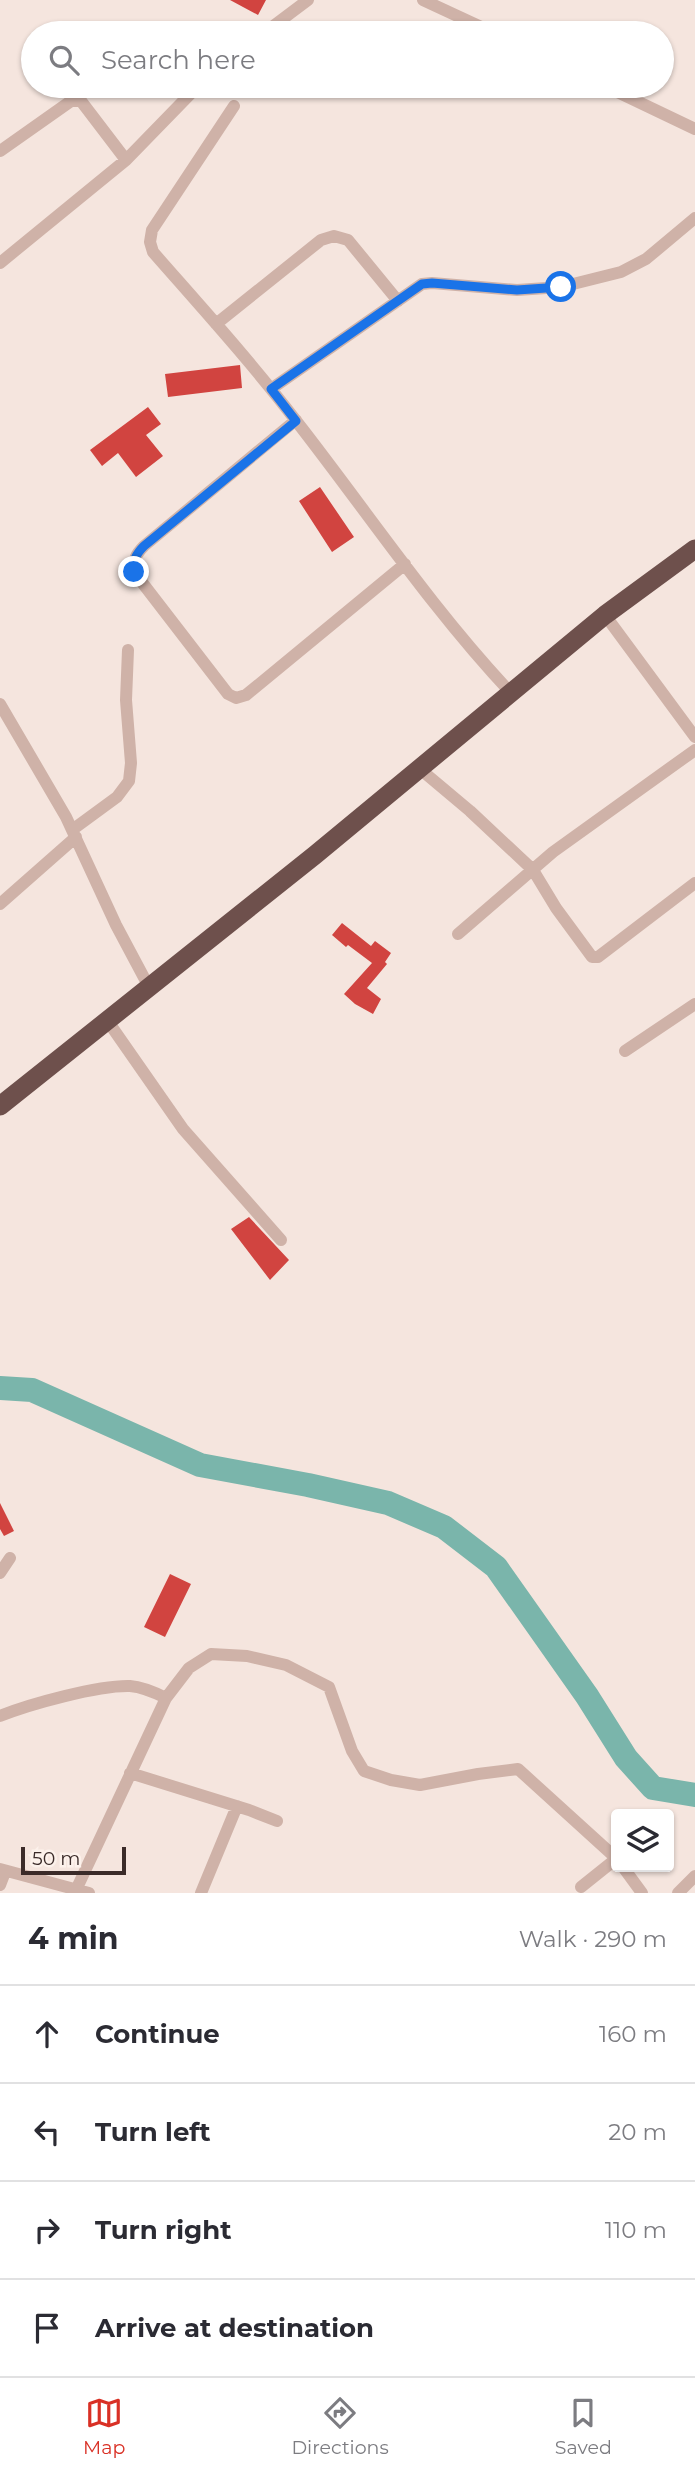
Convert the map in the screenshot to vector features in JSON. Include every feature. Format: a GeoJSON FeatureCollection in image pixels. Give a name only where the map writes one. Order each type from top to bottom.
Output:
{"type":"FeatureCollection","features":[{"type":"Feature","properties":{"kind":"highway"},"geometry":{"type":"LineString","coordinates":[[0,1105],[315,855],[605,615],[695,549]]}},
{"type":"Feature","properties":{"kind":"street"},"geometry":{"type":"LineString","coordinates":[[280,21],[308,0]]}},
{"type":"Feature","properties":{"kind":"street"},"geometry":{"type":"LineString","coordinates":[[424,0],[469,21]]}},
{"type":"Feature","properties":{"kind":"street"},"geometry":{"type":"LineString","coordinates":[[0,262],[126,160],[186,98]]}},
{"type":"Feature","properties":{"kind":"street"},"geometry":{"type":"LineString","coordinates":[[630,98],[695,130]]}},
{"type":"Feature","properties":{"kind":"street"},"geometry":{"type":"LineString","coordinates":[[0,151],[71,101],[82,101],[126,160]]}},
{"type":"Feature","properties":{"kind":"street"},"geometry":{"type":"LineString","coordinates":[[234,106],[152,230],[150,242],[153,252],[271,389],[474,653],[511,693]]}},
{"type":"Feature","properties":{"kind":"street"},"geometry":{"type":"LineString","coordinates":[[271,389],[422,284],[495,289],[549,289],[621,272],[646,259],[695,218]]}},
{"type":"Feature","properties":{"kind":"street"},"geometry":{"type":"LineString","coordinates":[[216,324],[321,240],[334,236],[348,240],[398,301]]}},
{"type":"Feature","properties":{"kind":"street"},"geometry":{"type":"LineString","coordinates":[[296,421],[144,546],[133,563],[134,572],[228,694],[236,698],[246,695],[405,564]]}},
{"type":"Feature","properties":{"kind":"street"},"geometry":{"type":"LineString","coordinates":[[605,615],[695,737]]}},
{"type":"Feature","properties":{"kind":"street"},"geometry":{"type":"LineString","coordinates":[[0,904],[117,797],[129,781],[131,763],[126,700],[128,650]]}},
{"type":"Feature","properties":{"kind":"street"},"geometry":{"type":"LineString","coordinates":[[0,704],[74,834],[116,925],[149,987]]}},
{"type":"Feature","properties":{"kind":"street"},"geometry":{"type":"LineString","coordinates":[[458,934],[553,852],[695,750]]}},
{"type":"Feature","properties":{"kind":"street"},"geometry":{"type":"LineString","coordinates":[[420,769],[533,870],[556,908],[592,957],[598,957],[695,883]]}},
{"type":"Feature","properties":{"kind":"street"},"geometry":{"type":"LineString","coordinates":[[625,1051],[695,1003]]}},
{"type":"Feature","properties":{"kind":"street"},"geometry":{"type":"LineString","coordinates":[[107,1020],[183,1129],[281,1240]]}},
{"type":"Feature","properties":{"kind":"street"},"geometry":{"type":"LineString","coordinates":[[0,1573],[10,1558]]}},
{"type":"Feature","properties":{"kind":"street"},"geometry":{"type":"LineString","coordinates":[[76,1890],[166,1698],[189,1668],[211,1654],[247,1656],[286,1665],[329,1687],[352,1751],[364,1771],[391,1780],[420,1785],[518,1769],[611,1854]]}},
{"type":"Feature","properties":{"kind":"street"},"geometry":{"type":"LineString","coordinates":[[0,1716],[18,1709],[114,1686],[149,1689],[166,1698]]}},
{"type":"Feature","properties":{"kind":"street"},"geometry":{"type":"LineString","coordinates":[[130,1773],[277,1821]]}},
{"type":"Feature","properties":{"kind":"street"},"geometry":{"type":"LineString","coordinates":[[201,1893],[237,1806]]}},
{"type":"Feature","properties":{"kind":"street"},"geometry":{"type":"LineString","coordinates":[[581,1887],[611,1863]]}},
{"type":"Feature","properties":{"kind":"street"},"geometry":{"type":"LineString","coordinates":[[0,1885],[3,1870],[89,1893]]}},
{"type":"Feature","properties":{"kind":"street"},"geometry":{"type":"LineString","coordinates":[[627,1872],[642,1893]]}},
{"type":"Feature","properties":{"kind":"street"},"geometry":{"type":"LineString","coordinates":[[678,1893],[695,1876]]}},
{"type":"Feature","properties":{"kind":"building"},"geometry":{"type":"Polygon","coordinates":[[[230,0],[266,0],[258,15],[230,0]]]}},
{"type":"Feature","properties":{"kind":"building"},"geometry":{"type":"Polygon","coordinates":[[[240,365],[242,388],[168,397],[165,374],[240,365]]]}},
{"type":"Feature","properties":{"kind":"building"},"geometry":{"type":"Polygon","coordinates":[[[148,407],[161,424],[146,435],[163,456],[136,477],[118,453],[102,466],[90,450],[148,407]]]}},
{"type":"Feature","properties":{"kind":"building"},"geometry":{"type":"Polygon","coordinates":[[[320,487],[354,537],[332,552],[299,501],[320,487]]]}},
{"type":"Feature","properties":{"kind":"building"},"geometry":{"type":"Polygon","coordinates":[[[342,923],[371,946],[375,941],[391,953],[385,962],[387,964],[367,988],[381,999],[373,1014],[344,994],[372,963],[332,935],[342,923]]]}},
{"type":"Feature","properties":{"kind":"building"},"geometry":{"type":"Polygon","coordinates":[[[249,1217],[289,1260],[270,1280],[231,1229],[249,1217]]]}},
{"type":"Feature","properties":{"kind":"building"},"geometry":{"type":"Polygon","coordinates":[[[0,1503],[14,1531],[4,1536],[0,1529],[0,1503]]]}},
{"type":"Feature","properties":{"kind":"building"},"geometry":{"type":"Polygon","coordinates":[[[170,1574],[191,1584],[165,1637],[144,1627],[170,1574]]]}},
{"type":"Feature","properties":{"kind":"waterway"},"geometry":{"type":"LineString","coordinates":[[0,1388],[32,1390],[200,1465],[388,1503],[444,1527],[496,1567],[587,1696],[626,1758],[653,1788],[695,1795]]}},
{"type":"Feature","properties":{"kind":"route"},"geometry":{"type":"LineString","coordinates":[[134,572],[133,563],[144,546],[296,421],[271,389],[422,284],[517,290],[561,287]]}}]}
